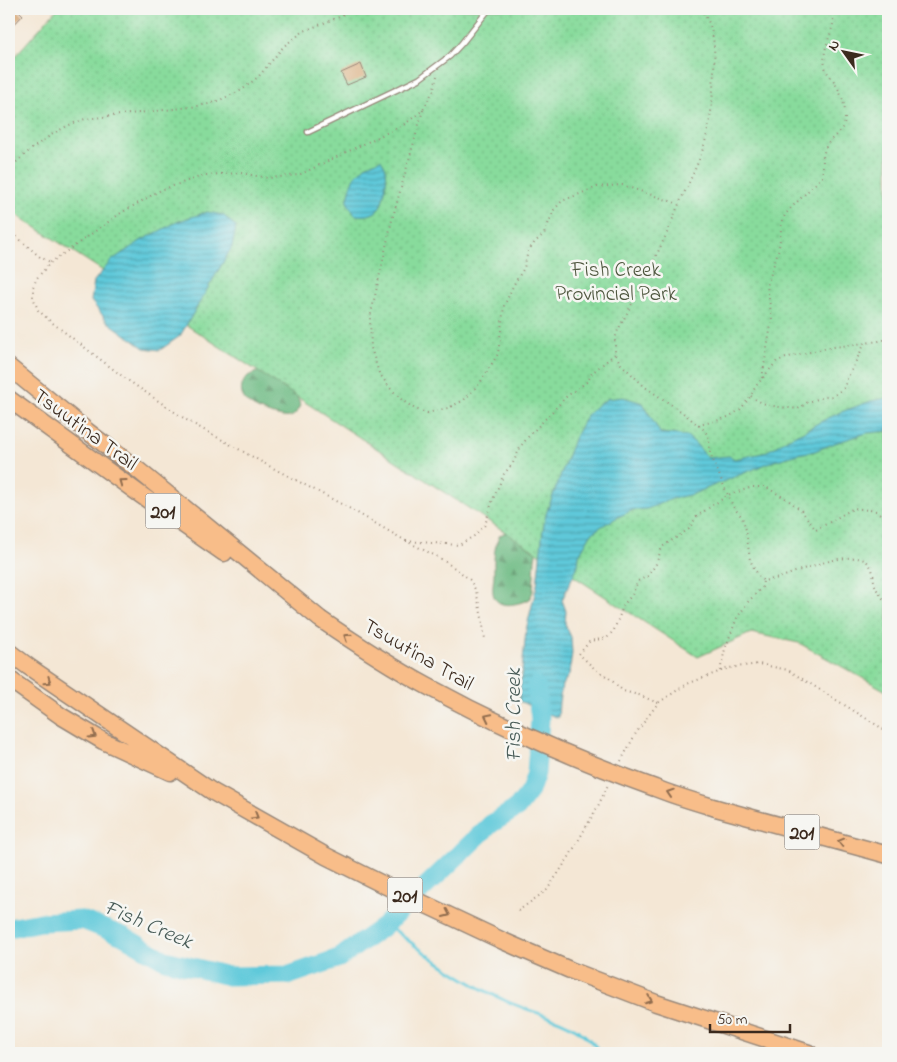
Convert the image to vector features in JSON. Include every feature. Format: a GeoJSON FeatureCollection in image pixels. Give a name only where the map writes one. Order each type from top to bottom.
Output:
{"type":"FeatureCollection","features":[{"type":"Feature","properties":{"kind":"highway"},"geometry":{"type":"LineString","coordinates":[[9,367],[81,427],[138,470],[320,620]]}},
{"type":"Feature","properties":{"kind":"highway","name":"Tsuut'ina Trail"},"geometry":{"type":"LineString","coordinates":[[9,399],[141,495],[320,620],[426,685],[515,730],[592,764],[656,789],[716,808],[888,855]]}},
{"type":"Feature","properties":{"kind":"highway","name":"201"},"geometry":{"type":"LineString","coordinates":[[9,652],[213,792],[326,856],[384,885],[570,970],[656,1003],[810,1053]]}},
{"type":"Feature","properties":{"kind":"highway"},"geometry":{"type":"LineString","coordinates":[[9,679],[62,716],[103,741],[213,792]]}},
{"type":"Feature","properties":{"kind":"lane"},"geometry":{"type":"LineString","coordinates":[[308,132],[413,83],[441,64],[462,43],[489,9]]}},
{"type":"Feature","properties":{"kind":"path"},"geometry":{"type":"LineString","coordinates":[[9,169],[24,155],[58,130],[72,123],[85,119],[209,104],[242,90],[259,76],[284,46],[304,30],[339,17],[353,9]]}},
{"type":"Feature","properties":{"kind":"path"},"geometry":{"type":"LineString","coordinates":[[700,9],[709,22],[714,43],[712,109],[707,136],[699,160],[650,270],[618,330],[615,339],[615,354],[621,364],[645,387],[682,412],[707,434],[710,453],[726,491],[734,508],[742,517],[746,530],[750,560],[763,581],[762,587],[737,618],[725,649],[720,671]]}},
{"type":"Feature","properties":{"kind":"path"},"geometry":{"type":"LineString","coordinates":[[762,378],[772,319],[768,286],[778,248],[782,221],[789,210],[822,177],[825,148],[831,138],[845,126],[845,110],[842,101],[836,84],[826,71],[824,64],[826,46],[836,9]]}},
{"type":"Feature","properties":{"kind":"path"},"geometry":{"type":"LineString","coordinates":[[441,64],[433,91],[423,110],[392,220],[370,318],[370,348],[379,373],[402,401],[415,410],[427,412],[448,408],[464,400],[480,383],[498,354],[504,306],[524,268],[528,251],[544,234],[554,210],[562,201],[597,187],[622,185],[679,204]]}},
{"type":"Feature","properties":{"kind":"path"},"geometry":{"type":"LineString","coordinates":[[423,110],[405,124],[299,175],[268,178],[241,173],[205,175],[161,190],[121,213],[50,262],[37,278],[33,287],[33,297],[38,310],[50,321],[126,379],[188,421],[438,557],[459,571],[470,580],[476,591],[485,639]]}},
{"type":"Feature","properties":{"kind":"path"},"geometry":{"type":"LineString","coordinates":[[9,230],[40,257],[50,262]]}},
{"type":"Feature","properties":{"kind":"path"},"geometry":{"type":"LineString","coordinates":[[698,425],[716,422],[740,410],[762,378],[777,361],[827,348],[879,341],[888,338]]}},
{"type":"Feature","properties":{"kind":"path"},"geometry":{"type":"LineString","coordinates":[[751,396],[758,402],[798,409],[808,402],[832,396],[844,388],[865,343]]}},
{"type":"Feature","properties":{"kind":"path"},"geometry":{"type":"LineString","coordinates":[[406,541],[459,545],[474,536],[485,525],[493,499],[504,474],[513,463],[528,436],[568,396],[588,381],[592,373],[615,354]]}},
{"type":"Feature","properties":{"kind":"path"},"geometry":{"type":"LineString","coordinates":[[658,703],[623,691],[579,654],[590,641],[607,638],[614,630],[624,604],[632,596],[638,581],[648,576],[656,564],[662,546],[689,529],[697,516],[728,495],[753,487],[766,487],[801,510],[816,530],[854,508],[876,511],[888,520]]}},
{"type":"Feature","properties":{"kind":"path"},"geometry":{"type":"LineString","coordinates":[[763,581],[814,565],[848,558],[858,558],[866,560],[873,568],[874,584],[888,603]]}},
{"type":"Feature","properties":{"kind":"path"},"geometry":{"type":"LineString","coordinates":[[619,764],[636,733],[658,703],[687,684],[720,671],[759,664],[788,670],[888,732]]}},
{"type":"Feature","properties":{"kind":"path"},"geometry":{"type":"LineString","coordinates":[[518,911],[547,890],[569,857],[611,779]]}},
{"type":"Feature","properties":{"kind":"green space","name":"Fish Creek Provincial Park"},"geometry":{"type":"Polygon","coordinates":[[[57,9],[888,9],[888,692],[799,643],[751,633],[698,657],[9,210],[9,63],[57,9]]]}},
{"type":"Feature","properties":{"kind":"green space"},"geometry":{"type":"Polygon","coordinates":[[[259,371],[297,396],[300,405],[293,415],[284,417],[266,413],[253,407],[244,398],[242,386],[244,381],[248,376],[259,371]]]}},
{"type":"Feature","properties":{"kind":"green space"},"geometry":{"type":"Polygon","coordinates":[[[541,526],[535,559],[533,591],[530,599],[508,605],[498,602],[493,593],[494,554],[500,535],[508,531],[541,526]]]}},
{"type":"Feature","properties":{"kind":"water"},"geometry":{"type":"Polygon","coordinates":[[[381,159],[386,170],[386,182],[380,206],[376,212],[355,215],[347,202],[353,179],[365,166],[381,159]]]}},
{"type":"Feature","properties":{"kind":"water"},"geometry":{"type":"Polygon","coordinates":[[[207,212],[223,215],[236,227],[232,247],[180,336],[160,350],[144,348],[108,322],[91,301],[94,281],[112,260],[142,240],[179,221],[207,212]]]}},
{"type":"Feature","properties":{"kind":"water"},"geometry":{"type":"Polygon","coordinates":[[[623,397],[643,403],[660,433],[687,436],[708,458],[729,456],[735,459],[763,453],[841,412],[871,401],[888,398],[888,431],[867,433],[815,451],[771,462],[693,494],[672,499],[647,509],[633,510],[591,534],[579,555],[578,565],[562,600],[566,611],[565,624],[571,637],[572,653],[569,675],[562,685],[558,718],[519,701],[526,630],[537,585],[546,514],[574,439],[586,416],[607,399],[623,397]]]}},
{"type":"Feature","properties":{"kind":"building"},"geometry":{"type":"Polygon","coordinates":[[[9,9],[17,9],[23,15],[9,30],[9,9]]]}},
{"type":"Feature","properties":{"kind":"building"},"geometry":{"type":"Polygon","coordinates":[[[361,64],[366,77],[347,85],[341,73],[361,64]]]}},
{"type":"Feature","properties":{"kind":"waterway","name":"Fish Creek"},"geometry":{"type":"LineString","coordinates":[[9,928],[41,922],[82,920],[123,936],[165,960],[228,976],[290,975],[339,958],[383,927],[491,824],[517,808],[530,791],[536,773],[540,719],[536,686]]}},
{"type":"Feature","properties":{"kind":"waterway"},"geometry":{"type":"LineString","coordinates":[[387,924],[459,976],[506,1001],[575,1028],[586,1036],[602,1053]]}}]}
